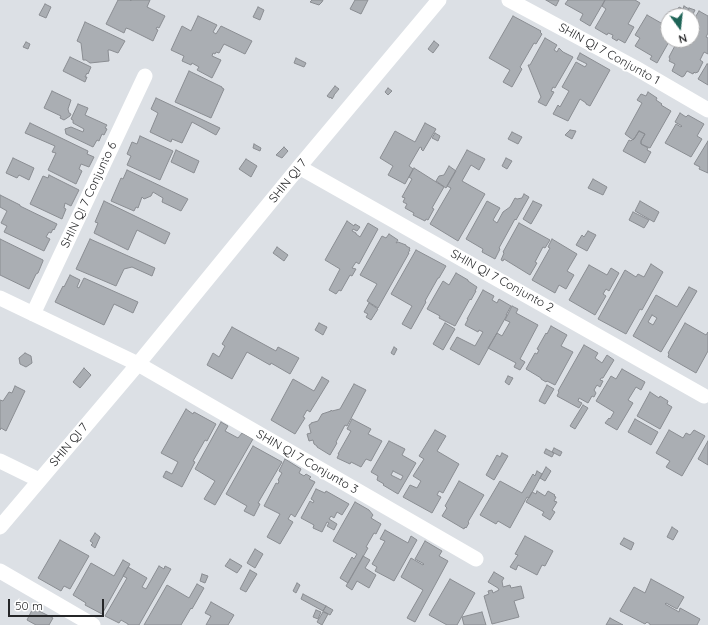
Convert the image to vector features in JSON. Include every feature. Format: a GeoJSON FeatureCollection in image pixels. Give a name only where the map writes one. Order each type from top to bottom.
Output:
{"type":"FeatureCollection","features":[{"type":"Feature","properties":{"kind":"street","name":"SHIN QI 7"},"geometry":{"type":"LineString","coordinates":[[0,527],[138,364],[299,167],[439,0]]}},
{"type":"Feature","properties":{"kind":"street","name":"SHIN QI 7 Conjunto 1"},"geometry":{"type":"LineString","coordinates":[[509,0],[708,110]]}},
{"type":"Feature","properties":{"kind":"street","name":"SHIN QI 7 Conjunto 6"},"geometry":{"type":"LineString","coordinates":[[33,314],[145,76]]}},
{"type":"Feature","properties":{"kind":"street","name":"SHIN QI 7 Conjunto 2"},"geometry":{"type":"LineString","coordinates":[[299,167],[704,396]]}},
{"type":"Feature","properties":{"kind":"street"},"geometry":{"type":"LineString","coordinates":[[0,298],[138,364]]}},
{"type":"Feature","properties":{"kind":"street","name":"SHIN QI 7 Conjunto 3"},"geometry":{"type":"LineString","coordinates":[[138,364],[476,559]]}},
{"type":"Feature","properties":{"kind":"street"},"geometry":{"type":"LineString","coordinates":[[0,461],[39,480]]}},
{"type":"Feature","properties":{"kind":"street"},"geometry":{"type":"LineString","coordinates":[[0,572],[93,625]]}},
{"type":"Feature","properties":{"kind":"building"},"geometry":{"type":"Polygon","coordinates":[[[118,0],[150,0],[147,7],[165,16],[159,28],[157,27],[156,29],[158,30],[153,41],[129,29],[126,28],[124,33],[106,24],[118,0]]]}},
{"type":"Feature","properties":{"kind":"building"},"geometry":{"type":"Polygon","coordinates":[[[312,0],[323,0],[319,5],[310,2],[312,0]]]}},
{"type":"Feature","properties":{"kind":"building"},"geometry":{"type":"Polygon","coordinates":[[[355,0],[368,0],[361,14],[350,9],[355,0]]]}},
{"type":"Feature","properties":{"kind":"building"},"geometry":{"type":"Polygon","coordinates":[[[546,0],[559,0],[556,6],[546,0]]]}},
{"type":"Feature","properties":{"kind":"building"},"geometry":{"type":"Polygon","coordinates":[[[568,0],[605,0],[590,26],[580,20],[583,14],[565,4],[568,0]]]}},
{"type":"Feature","properties":{"kind":"building"},"geometry":{"type":"Polygon","coordinates":[[[605,0],[635,0],[640,3],[628,24],[634,27],[625,43],[618,39],[617,41],[612,38],[613,35],[608,33],[607,35],[595,28],[606,9],[602,6],[605,0]]]}},
{"type":"Feature","properties":{"kind":"building"},"geometry":{"type":"Polygon","coordinates":[[[45,4],[51,7],[46,18],[39,15],[45,4]]]}},
{"type":"Feature","properties":{"kind":"building"},"geometry":{"type":"Polygon","coordinates":[[[258,7],[264,10],[260,20],[253,17],[258,7]]]}},
{"type":"Feature","properties":{"kind":"building"},"geometry":{"type":"Polygon","coordinates":[[[700,12],[708,16],[708,33],[706,37],[708,38],[708,54],[704,52],[700,60],[703,62],[698,72],[694,72],[693,74],[687,71],[682,77],[672,71],[675,64],[669,61],[669,57],[674,48],[700,48],[700,12]]]}},
{"type":"Feature","properties":{"kind":"building"},"geometry":{"type":"Polygon","coordinates":[[[647,15],[660,22],[660,48],[665,48],[657,63],[650,59],[652,56],[635,46],[640,38],[635,35],[647,15]]]}},
{"type":"Feature","properties":{"kind":"building"},"geometry":{"type":"Polygon","coordinates":[[[198,16],[217,25],[213,32],[216,34],[221,26],[252,41],[245,54],[224,44],[219,53],[213,53],[212,56],[221,60],[212,78],[197,70],[199,67],[192,63],[191,65],[182,61],[184,56],[171,50],[182,26],[191,31],[198,16]]]}},
{"type":"Feature","properties":{"kind":"building"},"geometry":{"type":"Polygon","coordinates":[[[513,16],[541,31],[540,32],[542,34],[536,44],[534,43],[520,67],[522,69],[512,87],[503,82],[510,70],[489,58],[513,16]]]}},
{"type":"Feature","properties":{"kind":"building"},"geometry":{"type":"Polygon","coordinates":[[[85,22],[125,41],[118,53],[108,50],[109,61],[90,63],[83,60],[81,43],[77,41],[85,22]]]}},
{"type":"Feature","properties":{"kind":"building"},"geometry":{"type":"Polygon","coordinates":[[[545,38],[557,45],[554,50],[557,52],[559,48],[563,52],[573,57],[555,88],[553,87],[551,91],[554,92],[546,106],[538,102],[541,97],[528,65],[530,65],[545,38]]]}},
{"type":"Feature","properties":{"kind":"building"},"geometry":{"type":"Polygon","coordinates":[[[434,41],[439,45],[433,53],[428,49],[434,41]]]}},
{"type":"Feature","properties":{"kind":"building"},"geometry":{"type":"Polygon","coordinates":[[[26,42],[30,44],[28,49],[23,47],[26,42]]]}},
{"type":"Feature","properties":{"kind":"building"},"geometry":{"type":"Polygon","coordinates":[[[580,53],[610,70],[590,106],[580,99],[568,121],[553,114],[558,105],[560,107],[569,91],[562,87],[576,62],[585,67],[587,64],[577,59],[580,53]]]}},
{"type":"Feature","properties":{"kind":"building"},"geometry":{"type":"Polygon","coordinates":[[[70,57],[91,67],[85,77],[87,77],[85,82],[63,71],[70,57]]]}},
{"type":"Feature","properties":{"kind":"building"},"geometry":{"type":"Polygon","coordinates":[[[296,58],[306,63],[304,67],[294,63],[296,58]]]}},
{"type":"Feature","properties":{"kind":"building"},"geometry":{"type":"Polygon","coordinates":[[[708,64],[708,85],[698,79],[708,64]]]}},
{"type":"Feature","properties":{"kind":"building"},"geometry":{"type":"Polygon","coordinates":[[[189,71],[224,89],[211,118],[175,102],[189,71]]]}},
{"type":"Feature","properties":{"kind":"building"},"geometry":{"type":"Polygon","coordinates":[[[335,86],[339,89],[332,99],[331,97],[330,98],[327,96],[335,86]]]}},
{"type":"Feature","properties":{"kind":"building"},"geometry":{"type":"Polygon","coordinates":[[[388,88],[392,91],[388,95],[385,92],[388,88]]]}},
{"type":"Feature","properties":{"kind":"building"},"geometry":{"type":"Polygon","coordinates":[[[52,91],[71,100],[68,109],[69,113],[71,114],[64,120],[60,118],[61,116],[44,108],[52,91]]]}},
{"type":"Feature","properties":{"kind":"building"},"geometry":{"type":"Polygon","coordinates":[[[648,92],[657,98],[656,100],[662,104],[661,105],[671,111],[650,148],[641,144],[645,134],[639,131],[633,140],[625,134],[642,103],[637,100],[641,94],[646,96],[648,92]]]}},
{"type":"Feature","properties":{"kind":"building"},"geometry":{"type":"Polygon","coordinates":[[[156,98],[220,128],[216,135],[192,122],[182,143],[172,139],[171,142],[150,132],[158,113],[151,109],[156,98]]]}},
{"type":"Feature","properties":{"kind":"building"},"geometry":{"type":"Polygon","coordinates":[[[78,104],[88,108],[85,115],[107,125],[104,135],[102,134],[99,141],[97,140],[93,147],[66,134],[65,129],[71,127],[83,132],[84,129],[73,123],[73,120],[71,119],[78,104]]]}},
{"type":"Feature","properties":{"kind":"building"},"geometry":{"type":"Polygon","coordinates":[[[680,113],[686,117],[688,115],[704,124],[697,136],[702,139],[691,157],[665,143],[676,124],[681,127],[682,126],[675,122],[680,113]]]}},
{"type":"Feature","properties":{"kind":"building"},"geometry":{"type":"Polygon","coordinates":[[[30,123],[88,151],[87,154],[94,157],[89,167],[81,164],[79,169],[82,171],[76,184],[48,170],[56,153],[52,152],[55,146],[25,133],[30,123]]]}},
{"type":"Feature","properties":{"kind":"building"},"geometry":{"type":"Polygon","coordinates":[[[425,123],[436,129],[423,151],[420,147],[409,166],[413,169],[405,184],[388,175],[393,166],[380,158],[395,131],[415,142],[425,123]]]}},
{"type":"Feature","properties":{"kind":"building"},"geometry":{"type":"Polygon","coordinates":[[[570,130],[576,131],[572,139],[565,135],[570,130]]]}},
{"type":"Feature","properties":{"kind":"building"},"geometry":{"type":"Polygon","coordinates":[[[639,131],[645,134],[641,144],[648,148],[647,150],[651,152],[645,163],[623,151],[629,140],[631,141],[634,139],[639,131]]]}},
{"type":"Feature","properties":{"kind":"building"},"geometry":{"type":"Polygon","coordinates":[[[512,132],[522,137],[518,144],[508,139],[512,132]]]}},
{"type":"Feature","properties":{"kind":"building"},"geometry":{"type":"Polygon","coordinates":[[[435,133],[440,136],[438,141],[432,138],[435,133]]]}},
{"type":"Feature","properties":{"kind":"building"},"geometry":{"type":"Polygon","coordinates":[[[140,136],[173,151],[160,180],[127,165],[131,156],[127,154],[132,142],[137,144],[140,136]]]}},
{"type":"Feature","properties":{"kind":"building"},"geometry":{"type":"Polygon","coordinates":[[[708,141],[708,173],[699,169],[700,167],[694,164],[708,141]]]}},
{"type":"Feature","properties":{"kind":"building"},"geometry":{"type":"Polygon","coordinates":[[[254,144],[261,148],[260,151],[253,148],[254,144]]]}},
{"type":"Feature","properties":{"kind":"building"},"geometry":{"type":"Polygon","coordinates":[[[284,147],[288,151],[282,158],[276,155],[284,147]]]}},
{"type":"Feature","properties":{"kind":"building"},"geometry":{"type":"Polygon","coordinates":[[[176,150],[199,161],[194,173],[171,162],[176,150]]]}},
{"type":"Feature","properties":{"kind":"building"},"geometry":{"type":"Polygon","coordinates":[[[467,150],[485,159],[479,170],[471,165],[462,181],[485,194],[458,241],[430,224],[451,188],[447,186],[467,150]]]}},
{"type":"Feature","properties":{"kind":"building"},"geometry":{"type":"Polygon","coordinates":[[[13,158],[34,168],[29,180],[19,175],[17,178],[6,173],[13,158]]]}},
{"type":"Feature","properties":{"kind":"building"},"geometry":{"type":"Polygon","coordinates":[[[506,158],[512,161],[507,169],[502,166],[506,158]]]}},
{"type":"Feature","properties":{"kind":"building"},"geometry":{"type":"Polygon","coordinates":[[[246,159],[257,166],[251,177],[239,169],[246,159]]]}},
{"type":"Feature","properties":{"kind":"building"},"geometry":{"type":"Polygon","coordinates":[[[449,166],[456,171],[446,188],[436,181],[439,176],[444,175],[449,166]]]}},
{"type":"Feature","properties":{"kind":"building"},"geometry":{"type":"Polygon","coordinates":[[[414,168],[444,187],[432,208],[434,209],[428,220],[426,219],[425,221],[413,215],[414,213],[405,208],[407,204],[403,202],[405,198],[402,197],[412,179],[409,177],[414,168]]]}},
{"type":"Feature","properties":{"kind":"building"},"geometry":{"type":"Polygon","coordinates":[[[127,170],[188,199],[181,211],[162,202],[163,198],[153,192],[151,196],[144,199],[142,197],[138,208],[136,207],[134,211],[111,201],[121,178],[123,179],[127,170]]]}},
{"type":"Feature","properties":{"kind":"building"},"geometry":{"type":"Polygon","coordinates":[[[49,175],[79,190],[71,206],[65,203],[64,208],[66,209],[62,219],[30,204],[43,176],[48,178],[49,175]]]}},
{"type":"Feature","properties":{"kind":"building"},"geometry":{"type":"Polygon","coordinates":[[[593,179],[607,187],[603,195],[588,188],[593,179]]]}},
{"type":"Feature","properties":{"kind":"building"},"geometry":{"type":"Polygon","coordinates":[[[524,194],[529,197],[499,248],[500,249],[495,259],[482,252],[483,249],[466,239],[487,201],[500,208],[493,220],[497,223],[503,212],[510,207],[515,198],[522,198],[524,194]]]}},
{"type":"Feature","properties":{"kind":"building"},"geometry":{"type":"Polygon","coordinates":[[[0,195],[57,224],[54,230],[53,229],[51,233],[49,232],[46,237],[50,239],[44,251],[4,232],[7,226],[1,223],[7,211],[0,207],[0,195]]]}},
{"type":"Feature","properties":{"kind":"building"},"geometry":{"type":"Polygon","coordinates":[[[104,201],[170,233],[165,244],[137,230],[128,250],[94,233],[98,223],[95,222],[104,201]]]}},
{"type":"Feature","properties":{"kind":"building"},"geometry":{"type":"Polygon","coordinates":[[[533,201],[542,205],[531,224],[523,219],[533,201]]]}},
{"type":"Feature","properties":{"kind":"building"},"geometry":{"type":"Polygon","coordinates":[[[640,201],[659,212],[654,222],[635,211],[640,201]]]}},
{"type":"Feature","properties":{"kind":"building"},"geometry":{"type":"Polygon","coordinates":[[[633,212],[649,220],[644,228],[629,220],[633,212]]]}},
{"type":"Feature","properties":{"kind":"building"},"geometry":{"type":"Polygon","coordinates":[[[347,221],[354,226],[355,224],[360,227],[357,231],[353,229],[352,231],[360,237],[368,223],[378,229],[359,264],[356,262],[352,268],[356,269],[352,276],[350,275],[341,291],[339,290],[336,294],[329,290],[340,269],[325,260],[347,221]]]}},
{"type":"Feature","properties":{"kind":"building"},"geometry":{"type":"Polygon","coordinates":[[[519,223],[550,240],[545,248],[543,247],[535,262],[537,263],[530,275],[504,259],[503,261],[501,260],[504,253],[503,252],[519,223]]]}},
{"type":"Feature","properties":{"kind":"building"},"geometry":{"type":"Polygon","coordinates":[[[588,231],[596,235],[587,251],[576,245],[582,235],[584,237],[588,231]]]}},
{"type":"Feature","properties":{"kind":"building"},"geometry":{"type":"Polygon","coordinates":[[[389,234],[398,240],[396,243],[398,242],[406,245],[410,248],[410,250],[378,308],[367,301],[377,284],[360,275],[382,236],[386,238],[389,234]]]}},
{"type":"Feature","properties":{"kind":"building"},"geometry":{"type":"Polygon","coordinates":[[[0,239],[43,260],[29,289],[0,275],[0,239]]]}},
{"type":"Feature","properties":{"kind":"building"},"geometry":{"type":"Polygon","coordinates":[[[90,239],[155,268],[152,276],[132,267],[124,269],[116,286],[76,269],[90,239]]]}},
{"type":"Feature","properties":{"kind":"building"},"geometry":{"type":"Polygon","coordinates":[[[552,239],[577,254],[567,271],[574,275],[566,289],[559,285],[555,293],[532,280],[550,248],[548,247],[552,239]]]}},
{"type":"Feature","properties":{"kind":"building"},"geometry":{"type":"Polygon","coordinates":[[[277,247],[288,255],[284,261],[273,253],[277,247]]]}},
{"type":"Feature","properties":{"kind":"building"},"geometry":{"type":"Polygon","coordinates":[[[416,250],[446,266],[425,301],[426,302],[411,329],[402,324],[412,306],[391,294],[416,250]]]}},
{"type":"Feature","properties":{"kind":"building"},"geometry":{"type":"Polygon","coordinates":[[[651,264],[663,272],[642,310],[640,309],[626,334],[598,319],[625,270],[636,277],[638,274],[644,277],[651,264]]]}},
{"type":"Feature","properties":{"kind":"building"},"geometry":{"type":"Polygon","coordinates":[[[589,265],[607,275],[611,268],[619,273],[609,291],[606,289],[603,294],[606,296],[595,315],[569,300],[589,265]]]}},
{"type":"Feature","properties":{"kind":"building"},"geometry":{"type":"Polygon","coordinates":[[[456,273],[477,287],[455,326],[439,318],[440,316],[427,309],[443,281],[449,285],[456,273]]]}},
{"type":"Feature","properties":{"kind":"building"},"geometry":{"type":"Polygon","coordinates":[[[70,275],[80,280],[77,287],[79,288],[84,278],[138,302],[133,313],[114,304],[104,325],[55,302],[70,275]]]}},
{"type":"Feature","properties":{"kind":"building"},"geometry":{"type":"Polygon","coordinates":[[[689,287],[697,291],[661,352],[633,336],[656,295],[677,307],[689,287]],[[652,315],[648,322],[653,325],[657,318],[652,315]]]}},
{"type":"Feature","properties":{"kind":"building"},"geometry":{"type":"Polygon","coordinates":[[[483,290],[494,296],[492,300],[497,303],[499,299],[511,306],[479,365],[450,349],[457,337],[475,346],[483,332],[479,330],[478,332],[465,325],[483,290]]]}},
{"type":"Feature","properties":{"kind":"building"},"geometry":{"type":"Polygon","coordinates":[[[369,303],[378,309],[371,320],[366,317],[368,314],[364,312],[369,303]]]}},
{"type":"Feature","properties":{"kind":"building"},"geometry":{"type":"Polygon","coordinates":[[[512,306],[518,309],[516,313],[538,325],[520,359],[525,362],[520,370],[514,367],[516,363],[488,348],[497,333],[502,336],[510,322],[505,320],[512,306]]]}},
{"type":"Feature","properties":{"kind":"building"},"geometry":{"type":"Polygon","coordinates":[[[319,323],[327,327],[323,335],[315,330],[319,323]]]}},
{"type":"Feature","properties":{"kind":"building"},"geometry":{"type":"Polygon","coordinates":[[[445,323],[455,329],[443,350],[433,344],[445,323]]]}},
{"type":"Feature","properties":{"kind":"building"},"geometry":{"type":"Polygon","coordinates":[[[685,323],[706,335],[708,332],[708,351],[696,373],[668,357],[668,353],[685,323]]]}},
{"type":"Feature","properties":{"kind":"building"},"geometry":{"type":"Polygon","coordinates":[[[551,326],[567,335],[561,346],[573,352],[555,385],[547,381],[546,382],[526,369],[535,353],[537,354],[539,350],[537,349],[551,326]]]}},
{"type":"Feature","properties":{"kind":"building"},"geometry":{"type":"Polygon","coordinates":[[[232,327],[276,351],[278,347],[299,358],[290,374],[247,352],[232,379],[207,365],[213,353],[219,357],[225,346],[222,344],[232,327]]]}},
{"type":"Feature","properties":{"kind":"building"},"geometry":{"type":"Polygon","coordinates":[[[584,345],[598,353],[595,358],[602,363],[607,355],[614,360],[603,378],[601,378],[600,380],[603,381],[600,387],[597,385],[594,390],[596,393],[594,397],[592,396],[588,403],[579,398],[578,401],[582,403],[579,408],[557,396],[558,391],[584,345]]]}},
{"type":"Feature","properties":{"kind":"building"},"geometry":{"type":"Polygon","coordinates":[[[394,347],[397,349],[394,355],[391,353],[394,347]]]}},
{"type":"Feature","properties":{"kind":"building"},"geometry":{"type":"Polygon","coordinates":[[[25,353],[31,356],[32,363],[26,367],[20,364],[19,358],[25,353]]]}},
{"type":"Feature","properties":{"kind":"building"},"geometry":{"type":"Polygon","coordinates":[[[84,368],[91,375],[80,388],[73,382],[84,368]]]}},
{"type":"Feature","properties":{"kind":"building"},"geometry":{"type":"Polygon","coordinates":[[[622,369],[645,382],[641,390],[636,387],[628,400],[633,403],[617,430],[605,423],[609,418],[610,419],[614,412],[596,401],[611,376],[616,379],[622,369]]]}},
{"type":"Feature","properties":{"kind":"building"},"geometry":{"type":"Polygon","coordinates":[[[508,376],[513,378],[509,385],[505,382],[508,376]]]}},
{"type":"Feature","properties":{"kind":"building"},"geometry":{"type":"Polygon","coordinates":[[[322,377],[329,381],[310,412],[307,410],[303,417],[305,418],[295,434],[271,420],[293,379],[314,391],[322,377]]]}},
{"type":"Feature","properties":{"kind":"building"},"geometry":{"type":"Polygon","coordinates":[[[354,384],[366,390],[347,426],[345,425],[330,455],[317,447],[313,440],[309,441],[307,434],[311,433],[309,425],[318,421],[322,414],[331,410],[340,409],[354,384]]]}},
{"type":"Feature","properties":{"kind":"building"},"geometry":{"type":"Polygon","coordinates":[[[547,385],[554,389],[545,404],[539,401],[547,385]]]}},
{"type":"Feature","properties":{"kind":"building"},"geometry":{"type":"Polygon","coordinates":[[[15,386],[25,391],[6,431],[1,428],[0,430],[0,400],[3,401],[9,392],[12,393],[15,386]]]}},
{"type":"Feature","properties":{"kind":"building"},"geometry":{"type":"Polygon","coordinates":[[[650,392],[659,398],[660,396],[668,401],[667,404],[672,407],[660,429],[637,416],[650,392]]]}},
{"type":"Feature","properties":{"kind":"building"},"geometry":{"type":"Polygon","coordinates":[[[583,405],[588,408],[575,429],[570,426],[583,405]]]}},
{"type":"Feature","properties":{"kind":"building"},"geometry":{"type":"Polygon","coordinates":[[[186,409],[193,414],[194,412],[216,424],[207,441],[205,440],[193,461],[195,462],[182,487],[163,477],[166,471],[172,474],[178,462],[161,453],[186,409]]]}},
{"type":"Feature","properties":{"kind":"building"},"geometry":{"type":"Polygon","coordinates":[[[352,419],[371,429],[368,434],[382,441],[371,461],[366,459],[361,467],[337,458],[351,431],[347,429],[352,419]]]}},
{"type":"Feature","properties":{"kind":"building"},"geometry":{"type":"Polygon","coordinates":[[[635,419],[658,432],[651,445],[628,432],[635,419]]]}},
{"type":"Feature","properties":{"kind":"building"},"geometry":{"type":"Polygon","coordinates":[[[221,422],[228,426],[225,431],[238,438],[242,433],[253,439],[215,505],[204,499],[215,481],[195,469],[221,422]]]}},
{"type":"Feature","properties":{"kind":"building"},"geometry":{"type":"Polygon","coordinates":[[[435,430],[446,436],[437,451],[459,464],[443,493],[439,491],[437,495],[441,497],[432,513],[403,497],[410,485],[417,488],[421,481],[413,476],[424,459],[419,456],[435,430]]]}},
{"type":"Feature","properties":{"kind":"building"},"geometry":{"type":"Polygon","coordinates":[[[669,430],[683,438],[686,433],[690,435],[694,430],[705,436],[682,476],[666,467],[670,461],[656,453],[669,430]]]}},
{"type":"Feature","properties":{"kind":"building"},"geometry":{"type":"Polygon","coordinates":[[[389,441],[405,449],[402,455],[416,463],[398,494],[383,485],[384,484],[377,480],[378,476],[371,472],[389,441]],[[393,471],[391,475],[401,480],[403,476],[393,471]]]}},
{"type":"Feature","properties":{"kind":"building"},"geometry":{"type":"Polygon","coordinates":[[[708,441],[708,465],[698,459],[708,441]]]}},
{"type":"Feature","properties":{"kind":"building"},"geometry":{"type":"Polygon","coordinates":[[[253,446],[282,462],[258,503],[260,504],[254,516],[244,511],[247,506],[226,494],[253,446]]]}},
{"type":"Feature","properties":{"kind":"building"},"geometry":{"type":"Polygon","coordinates":[[[554,448],[562,452],[560,456],[552,452],[554,448]]]}},
{"type":"Feature","properties":{"kind":"building"},"geometry":{"type":"Polygon","coordinates":[[[546,449],[554,453],[552,457],[544,453],[546,449]]]}},
{"type":"Feature","properties":{"kind":"building"},"geometry":{"type":"Polygon","coordinates":[[[502,453],[508,456],[494,480],[486,475],[497,455],[500,457],[502,453]]]}},
{"type":"Feature","properties":{"kind":"building"},"geometry":{"type":"Polygon","coordinates":[[[285,459],[301,469],[299,473],[304,476],[306,474],[311,477],[309,479],[315,482],[295,517],[291,514],[288,519],[293,522],[280,544],[267,537],[280,514],[264,506],[276,483],[278,484],[278,480],[282,473],[279,471],[285,459]]]}},
{"type":"Feature","properties":{"kind":"building"},"geometry":{"type":"Polygon","coordinates":[[[546,467],[551,471],[545,481],[540,478],[546,467]]]}},
{"type":"Feature","properties":{"kind":"building"},"geometry":{"type":"Polygon","coordinates":[[[537,471],[542,474],[510,528],[498,521],[496,524],[480,515],[500,481],[522,493],[533,474],[535,476],[537,471]]]}},
{"type":"Feature","properties":{"kind":"building"},"geometry":{"type":"Polygon","coordinates":[[[459,481],[484,495],[468,522],[469,523],[464,529],[442,516],[447,508],[445,506],[459,481]]]}},
{"type":"Feature","properties":{"kind":"building"},"geometry":{"type":"Polygon","coordinates":[[[316,489],[325,493],[326,491],[349,504],[342,515],[337,512],[334,518],[331,516],[329,519],[337,524],[334,530],[327,526],[329,523],[327,522],[322,532],[313,528],[314,525],[301,518],[310,501],[313,503],[314,501],[311,499],[316,489]]]}},
{"type":"Feature","properties":{"kind":"building"},"geometry":{"type":"Polygon","coordinates":[[[537,491],[545,496],[548,491],[556,497],[554,501],[557,502],[552,510],[555,512],[550,520],[542,515],[544,512],[526,502],[532,492],[536,494],[537,491]]]}},
{"type":"Feature","properties":{"kind":"building"},"geometry":{"type":"Polygon","coordinates":[[[355,502],[369,510],[373,515],[371,518],[381,524],[376,534],[374,533],[366,547],[368,548],[348,583],[340,578],[352,557],[354,559],[357,554],[333,541],[355,502]]]}},
{"type":"Feature","properties":{"kind":"building"},"geometry":{"type":"Polygon","coordinates":[[[672,527],[678,531],[673,540],[667,537],[672,527]]]}},
{"type":"Feature","properties":{"kind":"building"},"geometry":{"type":"Polygon","coordinates":[[[385,530],[408,543],[411,536],[417,540],[394,581],[375,571],[377,567],[372,564],[385,541],[380,539],[385,530]]]}},
{"type":"Feature","properties":{"kind":"building"},"geometry":{"type":"Polygon","coordinates":[[[95,533],[100,537],[95,548],[91,545],[93,543],[90,541],[95,533]]]}},
{"type":"Feature","properties":{"kind":"building"},"geometry":{"type":"Polygon","coordinates":[[[525,536],[553,551],[545,566],[542,565],[537,575],[518,565],[516,570],[510,567],[518,555],[515,554],[525,536]]]}},
{"type":"Feature","properties":{"kind":"building"},"geometry":{"type":"Polygon","coordinates":[[[624,538],[634,543],[631,550],[620,544],[624,538]]]}},
{"type":"Feature","properties":{"kind":"building"},"geometry":{"type":"Polygon","coordinates":[[[60,540],[89,556],[70,589],[64,586],[61,591],[38,578],[60,540]]]}},
{"type":"Feature","properties":{"kind":"building"},"geometry":{"type":"Polygon","coordinates":[[[425,541],[442,551],[439,556],[448,561],[415,622],[407,618],[423,590],[401,577],[411,558],[423,565],[424,564],[415,559],[425,541]]]}},
{"type":"Feature","properties":{"kind":"building"},"geometry":{"type":"Polygon","coordinates":[[[255,549],[263,554],[255,568],[247,563],[255,549]]]}},
{"type":"Feature","properties":{"kind":"building"},"geometry":{"type":"Polygon","coordinates":[[[363,556],[370,560],[365,568],[376,575],[369,588],[357,581],[352,590],[346,586],[363,556]]]}},
{"type":"Feature","properties":{"kind":"building"},"geometry":{"type":"Polygon","coordinates":[[[230,559],[242,566],[237,573],[225,566],[230,559]]]}},
{"type":"Feature","properties":{"kind":"building"},"geometry":{"type":"Polygon","coordinates":[[[123,560],[130,564],[102,614],[85,605],[86,603],[73,595],[91,563],[114,576],[123,560]]]}},
{"type":"Feature","properties":{"kind":"building"},"geometry":{"type":"Polygon","coordinates":[[[159,566],[164,569],[165,566],[171,569],[139,625],[128,625],[121,620],[119,623],[105,616],[127,578],[123,576],[128,567],[147,578],[142,587],[146,589],[159,566]]]}},
{"type":"Feature","properties":{"kind":"building"},"geometry":{"type":"Polygon","coordinates":[[[250,570],[257,574],[246,592],[240,589],[250,570]]]}},
{"type":"Feature","properties":{"kind":"building"},"geometry":{"type":"Polygon","coordinates":[[[494,572],[504,578],[502,581],[503,587],[510,585],[511,588],[521,586],[524,598],[514,601],[519,617],[492,624],[484,596],[489,594],[488,591],[492,590],[493,593],[499,590],[488,582],[494,572]]]}},
{"type":"Feature","properties":{"kind":"building"},"geometry":{"type":"Polygon","coordinates":[[[202,574],[208,576],[205,583],[200,581],[202,574]]]}},
{"type":"Feature","properties":{"kind":"building"},"geometry":{"type":"Polygon","coordinates":[[[450,579],[475,593],[457,625],[447,625],[429,615],[450,579]]]}},
{"type":"Feature","properties":{"kind":"building"},"geometry":{"type":"Polygon","coordinates":[[[651,579],[684,597],[677,609],[666,603],[665,604],[679,612],[680,608],[700,619],[697,625],[650,625],[647,622],[645,624],[620,611],[634,587],[645,593],[651,579]]]}},
{"type":"Feature","properties":{"kind":"building"},"geometry":{"type":"Polygon","coordinates":[[[297,583],[300,585],[296,593],[293,591],[297,583]]]}},
{"type":"Feature","properties":{"kind":"building"},"geometry":{"type":"Polygon","coordinates":[[[197,584],[204,588],[181,625],[144,625],[167,585],[189,598],[197,584]]]}},
{"type":"Feature","properties":{"kind":"building"},"geometry":{"type":"Polygon","coordinates":[[[303,594],[326,606],[323,611],[301,599],[303,594]]]}},
{"type":"Feature","properties":{"kind":"building"},"geometry":{"type":"Polygon","coordinates":[[[211,602],[234,615],[228,625],[206,625],[211,616],[205,613],[211,602]]]}},
{"type":"Feature","properties":{"kind":"building"},"geometry":{"type":"Polygon","coordinates":[[[326,606],[333,610],[330,615],[323,611],[326,606]]]}},
{"type":"Feature","properties":{"kind":"building"},"geometry":{"type":"Polygon","coordinates":[[[33,608],[53,618],[49,625],[36,625],[27,620],[33,608]]]}},
{"type":"Feature","properties":{"kind":"building"},"geometry":{"type":"Polygon","coordinates":[[[316,610],[321,612],[318,619],[313,617],[316,610]]]}},
{"type":"Feature","properties":{"kind":"building"},"geometry":{"type":"Polygon","coordinates":[[[323,612],[328,614],[322,625],[317,622],[323,612]]]}},
{"type":"Feature","properties":{"kind":"building"},"geometry":{"type":"Polygon","coordinates":[[[482,612],[486,625],[464,625],[462,617],[482,612]]]}},
{"type":"Feature","properties":{"kind":"building"},"geometry":{"type":"Polygon","coordinates":[[[610,618],[623,625],[606,625],[610,618]]]}}]}
